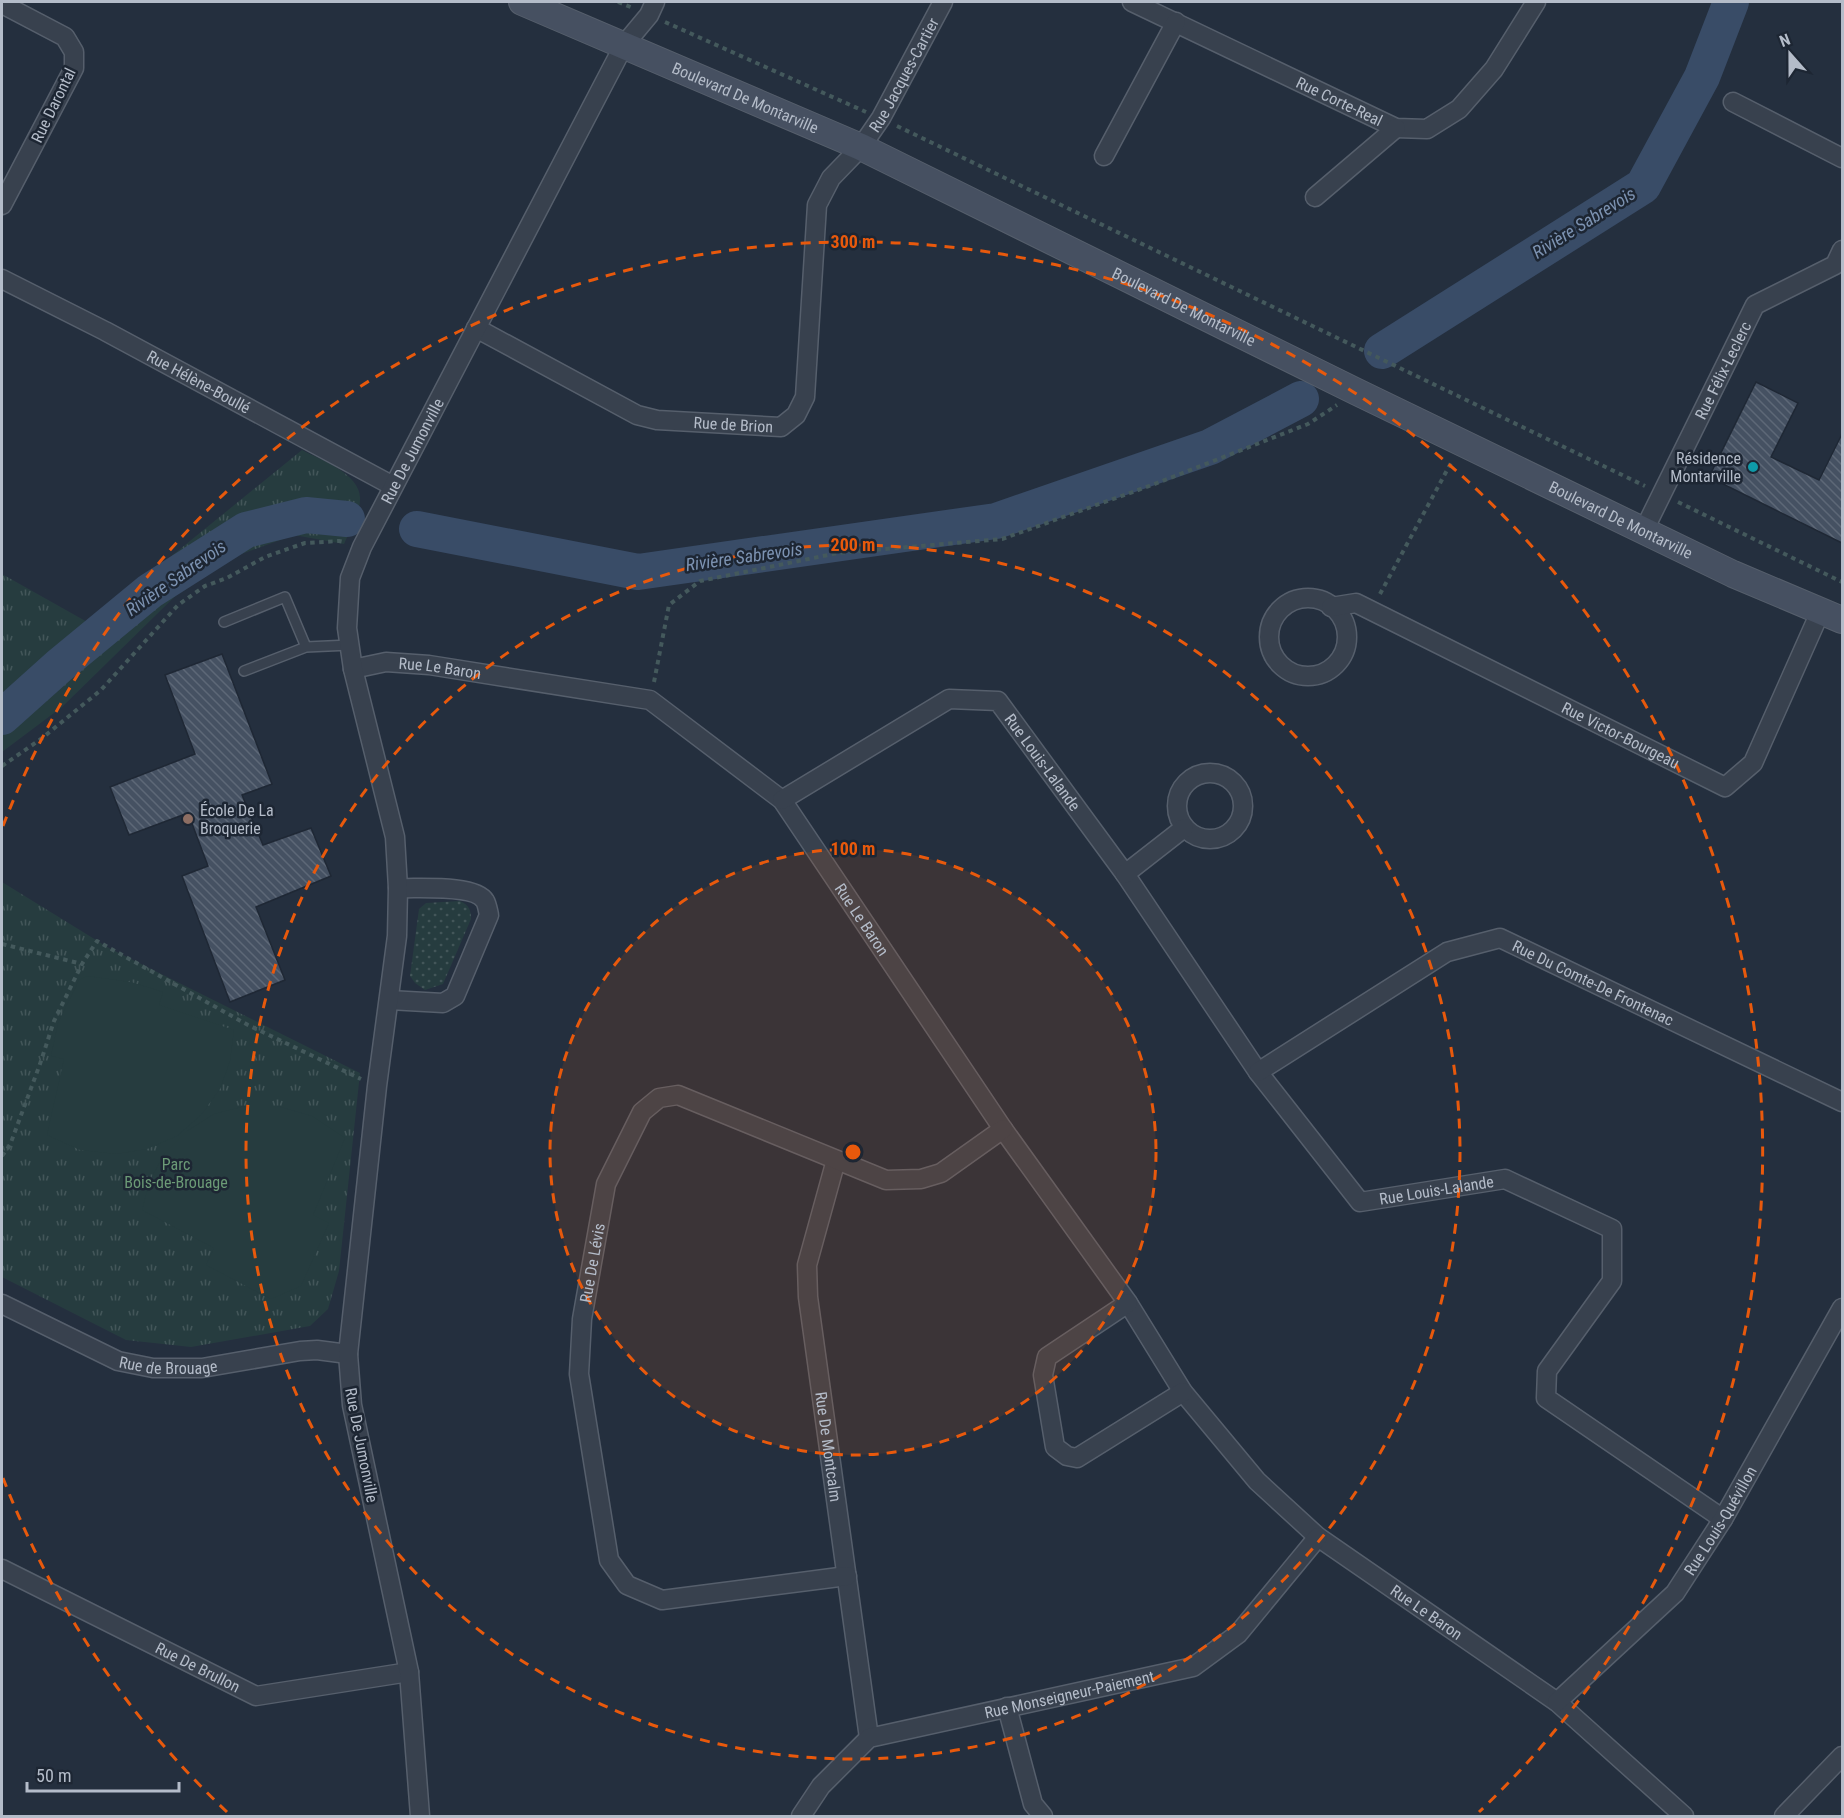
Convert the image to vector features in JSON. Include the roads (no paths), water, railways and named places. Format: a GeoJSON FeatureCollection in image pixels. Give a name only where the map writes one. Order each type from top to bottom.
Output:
{"type":"FeatureCollection","features":[{"type":"Feature","properties":{"kind":"street","name":"Boulevard De Montarville"},"geometry":{"type":"LineString","coordinates":[[522,2],[861,147],[1357,392],[1733,574],[1832,615]]}},
{"type":"Feature","properties":{"kind":"street","name":"Rue Jacques-Cartier"},"geometry":{"type":"LineString","coordinates":[[861,147],[881,118],[943,2]]}},
{"type":"Feature","properties":{"kind":"street","name":"Rue Corte-Real"},"geometry":{"type":"LineString","coordinates":[[1132,2],[1396,129],[1427,129],[1459,109],[1494,69],[1536,2]]}},
{"type":"Feature","properties":{"kind":"street","name":"Rue Darontal"},"geometry":{"type":"LineString","coordinates":[[2,4],[65,37],[74,52],[74,68],[2,205]]}},
{"type":"Feature","properties":{"kind":"street","name":"Rue De Jumonville"},"geometry":{"type":"LineString","coordinates":[[420,1816],[409,1672],[352,1405],[348,1354],[377,1086],[397,936],[398,888],[394,837],[353,669],[347,628],[350,578],[362,547],[393,486],[624,45],[652,8]]}},
{"type":"Feature","properties":{"kind":"street"},"geometry":{"type":"LineString","coordinates":[[1104,156],[1176,22]]}},
{"type":"Feature","properties":{"kind":"street"},"geometry":{"type":"LineString","coordinates":[[1733,102],[1842,158]]}},
{"type":"Feature","properties":{"kind":"street"},"geometry":{"type":"LineString","coordinates":[[1315,197],[1396,129]]}},
{"type":"Feature","properties":{"kind":"street","name":"Rue de Brion"},"geometry":{"type":"LineString","coordinates":[[476,328],[637,415],[657,420],[781,427],[796,415],[805,397],[816,205],[831,178],[861,147]]}},
{"type":"Feature","properties":{"kind":"street","name":"Rue Félix-Leclerc"},"geometry":{"type":"LineString","coordinates":[[1644,530],[1755,305],[1835,266],[1842,250]]}},
{"type":"Feature","properties":{"kind":"street","name":"Rue Hélène-Boullé"},"geometry":{"type":"LineString","coordinates":[[2,279],[393,486]]}},
{"type":"Feature","properties":{"kind":"street","name":"Rue Victor-Bourgeau"},"geometry":{"type":"LineString","coordinates":[[1331,607],[1340,616],[1345,628],[1346,640],[1343,653],[1336,664],[1326,672],[1314,676],[1301,676],[1289,672],[1279,664],[1270,647],[1270,628],[1275,616],[1283,607],[1307,598],[1320,600],[1331,607],[1356,603],[1725,787],[1753,763],[1832,615]]}},
{"type":"Feature","properties":{"kind":"street","name":"Rue Le Baron"},"geometry":{"type":"LineString","coordinates":[[353,669],[386,662],[429,664],[650,700],[782,800],[1003,1129],[1128,1303],[1183,1392],[1257,1481],[1318,1537],[1557,1702],[1684,1816]]}},
{"type":"Feature","properties":{"kind":"street","name":"Rue Louis-Lalande"},"geometry":{"type":"LineString","coordinates":[[782,800],[949,699],[998,701],[1125,874],[1258,1072],[1360,1202],[1505,1179],[1612,1229],[1612,1281],[1547,1371],[1546,1398],[1723,1519]]}},
{"type":"Feature","properties":{"kind":"street"},"geometry":{"type":"LineString","coordinates":[[1125,874],[1184,828]]}},
{"type":"Feature","properties":{"kind":"street"},"geometry":{"type":"LineString","coordinates":[[389,1000],[443,1003],[455,996],[489,915],[485,901],[476,893],[459,890],[398,888]]}},
{"type":"Feature","properties":{"kind":"street","name":"Rue Du Comte-De Frontenac"},"geometry":{"type":"LineString","coordinates":[[1258,1072],[1446,952],[1500,938],[1842,1102]]}},
{"type":"Feature","properties":{"kind":"street","name":"Rue De Lévis"},"geometry":{"type":"LineString","coordinates":[[847,1576],[662,1600],[627,1585],[609,1560],[579,1374],[582,1319],[606,1184],[642,1112],[659,1098],[678,1095],[885,1180],[921,1179],[941,1173],[1003,1129]]}},
{"type":"Feature","properties":{"kind":"street","name":"Rue De Montcalm"},"geometry":{"type":"LineString","coordinates":[[836,1160],[807,1265],[808,1297],[869,1738]]}},
{"type":"Feature","properties":{"kind":"street"},"geometry":{"type":"LineString","coordinates":[[1128,1303],[1047,1357],[1043,1375],[1055,1447],[1067,1456],[1077,1458],[1183,1392]]}},
{"type":"Feature","properties":{"kind":"street","name":"Rue de Brouage"},"geometry":{"type":"LineString","coordinates":[[2,1304],[118,1361],[153,1368],[202,1368],[300,1351],[317,1350],[348,1354]]}},
{"type":"Feature","properties":{"kind":"street","name":"Rue Louis-Quévillon"},"geometry":{"type":"LineString","coordinates":[[1557,1702],[1675,1593],[1723,1519],[1842,1308]]}},
{"type":"Feature","properties":{"kind":"street","name":"Rue Monseigneur-Paiement"},"geometry":{"type":"LineString","coordinates":[[869,1738],[1193,1667],[1238,1634],[1318,1537]]}},
{"type":"Feature","properties":{"kind":"street","name":"Rue De Brullon"},"geometry":{"type":"LineString","coordinates":[[2,1569],[255,1696],[409,1672]]}},
{"type":"Feature","properties":{"kind":"street"},"geometry":{"type":"LineString","coordinates":[[1007,1707],[1033,1804],[1043,1816]]}},
{"type":"Feature","properties":{"kind":"street"},"geometry":{"type":"LineString","coordinates":[[801,1816],[821,1786],[869,1738]]}},
{"type":"Feature","properties":{"kind":"street"},"geometry":{"type":"LineString","coordinates":[[1784,1816],[1842,1756]]}},
{"type":"Feature","properties":{"kind":"lane"},"geometry":{"type":"LineString","coordinates":[[224,622],[285,597],[306,647]]}},
{"type":"Feature","properties":{"kind":"lane"},"geometry":{"type":"LineString","coordinates":[[244,672],[306,647],[350,645]]}},
{"type":"Feature","properties":{"kind":"waterway","name":"Rivière Sabrevois"},"geometry":{"type":"LineString","coordinates":[[1382,351],[1643,186],[1702,77],[1731,2]]}},
{"type":"Feature","properties":{"kind":"waterway","name":"Rivière Sabrevois"},"geometry":{"type":"LineString","coordinates":[[417,529],[638,572],[996,521],[1210,447],[1301,399]]}},
{"type":"Feature","properties":{"kind":"waterway","name":"Rivière Sabrevois"},"geometry":{"type":"LineString","coordinates":[[2,717],[59,666],[150,591],[246,530],[306,515],[347,519]]}},
{"type":"Feature","properties":{"kind":"place","name":"Résidence Montarville"},"geometry":{"type":"Point","coordinates":[1753,467]}},
{"type":"Feature","properties":{"kind":"place","name":"École De La Broquerie"},"geometry":{"type":"Point","coordinates":[188,819]}},
{"type":"Feature","properties":{"kind":"park label","name":"Parc Bois-de-Brouage"},"geometry":{"type":"Point","coordinates":[176,1173]}}]}
